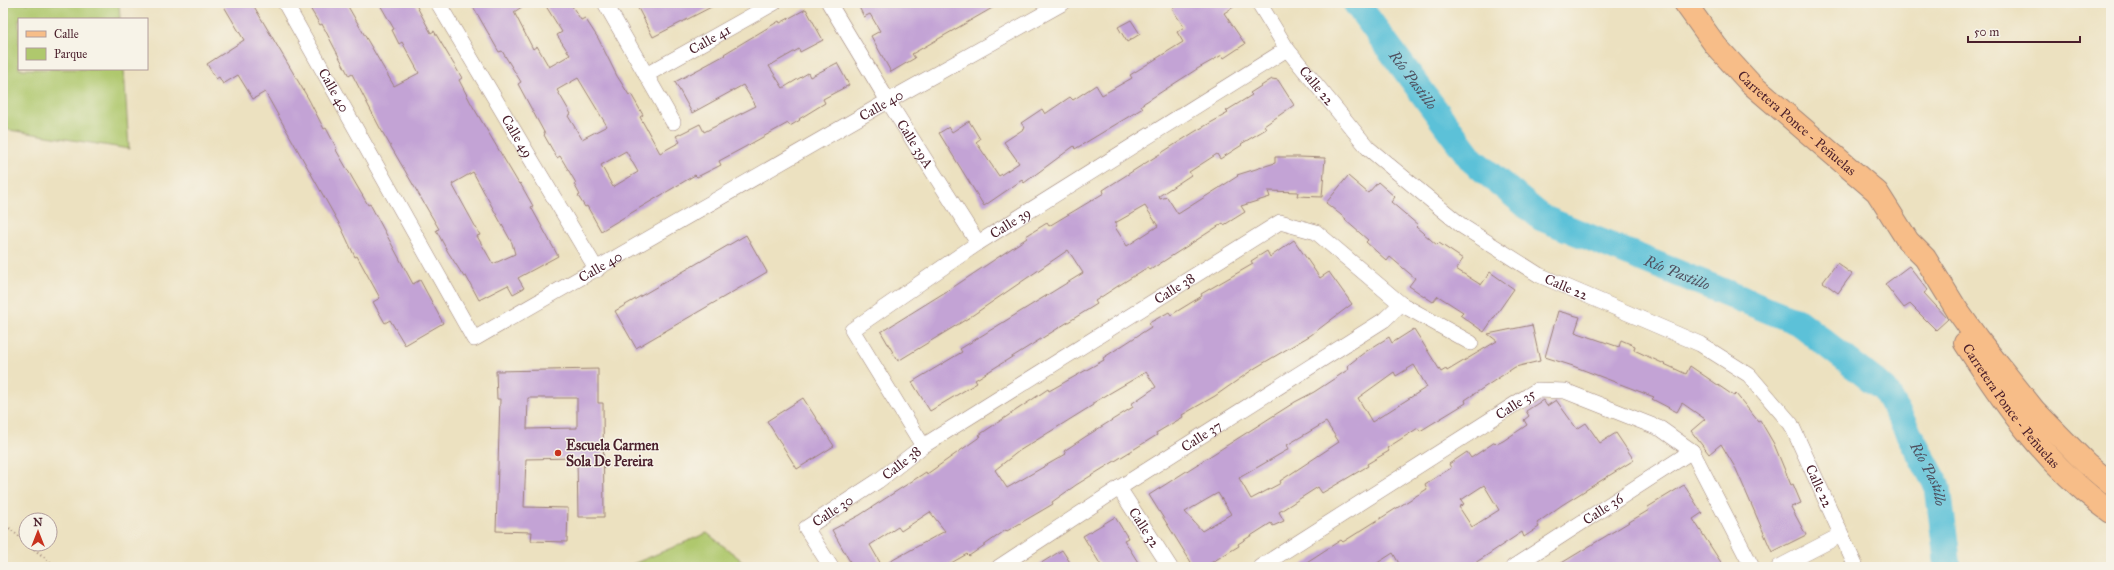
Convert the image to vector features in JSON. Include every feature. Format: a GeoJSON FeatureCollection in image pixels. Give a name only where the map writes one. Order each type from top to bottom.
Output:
{"type":"FeatureCollection","features":[{"type":"Feature","properties":{"kind":"main road","name":"Carretera Ponce - Peñuelas"},"geometry":{"type":"LineString","coordinates":[[1685,3],[1716,46],[1750,83],[1877,192],[1908,241],[1916,268],[1971,341],[2036,411],[2111,512]]}},
{"type":"Feature","properties":{"kind":"main road","name":"Carretera Ponce - Peñuelas"},"geometry":{"type":"LineString","coordinates":[[2080,472],[2111,484]]}},
{"type":"Feature","properties":{"kind":"street","name":"Calle 40"},"geometry":{"type":"LineString","coordinates":[[285,3],[474,339],[597,270],[888,101],[1063,3]]}},
{"type":"Feature","properties":{"kind":"street","name":"Calle 49"},"geometry":{"type":"LineString","coordinates":[[438,3],[597,270]]}},
{"type":"Feature","properties":{"kind":"street"},"geometry":{"type":"LineString","coordinates":[[605,3],[673,122]]}},
{"type":"Feature","properties":{"kind":"street","name":"Calle 41"},"geometry":{"type":"LineString","coordinates":[[646,75],[774,3]]}},
{"type":"Feature","properties":{"kind":"street","name":"Calle 39A"},"geometry":{"type":"LineString","coordinates":[[829,3],[888,101],[978,243]]}},
{"type":"Feature","properties":{"kind":"street","name":"Calle 22"},"geometry":{"type":"LineString","coordinates":[[1259,3],[1287,50],[1368,148],[1462,226],[1539,275],[1700,344],[1749,375],[1791,424],[1856,567]]}},
{"type":"Feature","properties":{"kind":"street","name":"Calle 39"},"geometry":{"type":"LineString","coordinates":[[923,446],[852,330],[978,243],[1287,50]]}},
{"type":"Feature","properties":{"kind":"street","name":"Calle 38"},"geometry":{"type":"LineString","coordinates":[[878,481],[923,446],[1280,222],[1316,232],[1401,304],[1471,343]]}},
{"type":"Feature","properties":{"kind":"street","name":"Calle 37"},"geometry":{"type":"LineString","coordinates":[[1001,567],[1119,488],[1384,320],[1401,304]]}},
{"type":"Feature","properties":{"kind":"street","name":"Calle 35"},"geometry":{"type":"LineString","coordinates":[[1260,567],[1538,390],[1565,391],[1661,429],[1692,451],[1752,567]]}},
{"type":"Feature","properties":{"kind":"street","name":"Calle 36"},"geometry":{"type":"LineString","coordinates":[[1513,567],[1692,451]]}},
{"type":"Feature","properties":{"kind":"street","name":"Calle 30"},"geometry":{"type":"LineString","coordinates":[[831,567],[806,528],[878,481]]}},
{"type":"Feature","properties":{"kind":"street","name":"Calle 32"},"geometry":{"type":"LineString","coordinates":[[1119,488],[1170,567]]}},
{"type":"Feature","properties":{"kind":"street"},"geometry":{"type":"LineString","coordinates":[[1779,567],[1841,535]]}},
{"type":"Feature","properties":{"kind":"path"},"geometry":{"type":"LineString","coordinates":[[3,523],[18,536]]}},
{"type":"Feature","properties":{"kind":"path"},"geometry":{"type":"LineString","coordinates":[[38,552],[56,567]]}},
{"type":"Feature","properties":{"kind":"green space"},"geometry":{"type":"Polygon","coordinates":[[[3,3],[119,3],[120,18],[18,18],[18,70],[124,70],[129,149],[3,129],[3,3]]]}},
{"type":"Feature","properties":{"kind":"green space"},"geometry":{"type":"Polygon","coordinates":[[[707,533],[750,567],[626,567],[707,533]]]}},
{"type":"Feature","properties":{"kind":"building"},"geometry":{"type":"Polygon","coordinates":[[[222,3],[252,3],[308,98],[324,129],[326,128],[337,149],[336,150],[368,205],[370,204],[413,284],[420,280],[443,323],[405,345],[390,320],[385,323],[373,302],[380,298],[357,256],[355,257],[341,227],[265,92],[253,99],[238,75],[223,84],[219,77],[216,79],[207,64],[244,40],[222,3]]]}},
{"type":"Feature","properties":{"kind":"building"},"geometry":{"type":"Polygon","coordinates":[[[307,3],[346,3],[394,86],[419,73],[402,42],[399,44],[392,30],[394,29],[379,3],[415,3],[431,33],[434,31],[462,78],[459,80],[472,105],[519,184],[520,183],[533,206],[531,207],[558,256],[518,278],[524,288],[513,294],[508,285],[479,300],[466,276],[464,277],[448,252],[436,230],[439,229],[380,128],[352,74],[349,76],[322,24],[320,25],[307,3]],[[473,172],[452,184],[480,235],[477,236],[493,264],[515,254],[512,243],[473,172]]]}},
{"type":"Feature","properties":{"kind":"building"},"geometry":{"type":"Polygon","coordinates":[[[471,3],[528,3],[514,12],[533,49],[537,46],[549,67],[570,55],[557,35],[562,32],[544,3],[570,3],[581,20],[585,18],[598,38],[617,76],[629,95],[631,94],[643,115],[640,117],[660,153],[680,142],[676,136],[700,124],[704,132],[756,106],[743,85],[692,113],[675,82],[725,55],[724,54],[779,21],[780,23],[806,9],[823,40],[800,52],[799,49],[769,66],[783,88],[808,73],[810,77],[837,63],[849,85],[823,99],[825,103],[790,126],[788,123],[719,161],[721,165],[697,177],[695,175],[601,231],[587,206],[585,207],[578,196],[580,195],[574,184],[576,183],[560,156],[557,158],[544,135],[545,134],[518,84],[521,82],[502,51],[499,52],[471,3]],[[578,78],[557,90],[571,114],[568,116],[582,139],[607,126],[578,78]],[[626,151],[601,165],[613,187],[638,172],[626,151]]]}},
{"type":"Feature","properties":{"kind":"building"},"geometry":{"type":"Polygon","coordinates":[[[648,3],[719,3],[653,37],[638,8],[648,3]]]}},
{"type":"Feature","properties":{"kind":"building"},"geometry":{"type":"Polygon","coordinates":[[[857,3],[1001,3],[912,54],[915,58],[891,72],[871,36],[880,31],[870,14],[864,17],[857,3]]]}},
{"type":"Feature","properties":{"kind":"building"},"geometry":{"type":"Polygon","coordinates":[[[1181,3],[1240,3],[1224,13],[1245,44],[1224,58],[1222,55],[1197,69],[1141,105],[1143,108],[1075,149],[1074,146],[1024,183],[1022,180],[984,206],[939,133],[949,127],[952,132],[969,121],[980,139],[976,142],[999,176],[1019,163],[1004,142],[1025,128],[1021,123],[1042,109],[1045,114],[1070,97],[1073,100],[1096,85],[1102,95],[1132,78],[1130,75],[1183,42],[1177,32],[1184,27],[1172,9],[1181,3]]]}},
{"type":"Feature","properties":{"kind":"building"},"geometry":{"type":"Polygon","coordinates":[[[1131,20],[1140,34],[1127,42],[1118,27],[1131,20]]]}},
{"type":"Feature","properties":{"kind":"building"},"geometry":{"type":"Polygon","coordinates":[[[1272,79],[1278,80],[1294,105],[1264,126],[1266,129],[1241,144],[1242,145],[1220,159],[1217,154],[1189,172],[1191,175],[1159,196],[1160,199],[1167,197],[1178,214],[1238,176],[1237,175],[1275,163],[1275,157],[1325,158],[1322,197],[1297,196],[1298,192],[1268,191],[1270,197],[1241,206],[1245,212],[1224,225],[1223,223],[1150,270],[1148,267],[1095,301],[1097,304],[975,380],[977,383],[930,411],[912,382],[962,352],[960,349],[1083,273],[1068,250],[970,317],[898,361],[881,332],[955,286],[1027,238],[1026,236],[1047,223],[1049,226],[1104,193],[1103,190],[1196,131],[1228,113],[1226,111],[1252,95],[1250,93],[1272,79]],[[1145,206],[1115,223],[1117,226],[1115,227],[1127,246],[1158,226],[1145,206]]]}},
{"type":"Feature","properties":{"kind":"building"},"geometry":{"type":"Polygon","coordinates":[[[1348,176],[1368,193],[1378,182],[1395,197],[1391,202],[1418,225],[1416,227],[1437,245],[1439,243],[1463,259],[1456,269],[1481,285],[1490,272],[1514,289],[1484,332],[1460,315],[1463,312],[1438,296],[1433,302],[1409,286],[1415,278],[1390,257],[1387,261],[1366,242],[1368,240],[1345,220],[1346,219],[1326,203],[1348,176]]]}},
{"type":"Feature","properties":{"kind":"building"},"geometry":{"type":"Polygon","coordinates":[[[746,235],[767,272],[636,348],[615,311],[746,235]]]}},
{"type":"Feature","properties":{"kind":"building"},"geometry":{"type":"Polygon","coordinates":[[[1294,240],[1320,278],[1329,272],[1352,304],[1311,335],[1255,368],[1215,396],[1182,415],[1183,417],[1156,433],[1157,435],[1076,485],[1052,502],[1053,504],[1007,531],[1006,530],[969,556],[967,554],[944,567],[853,567],[832,530],[860,515],[926,472],[927,474],[981,436],[979,435],[1048,389],[1049,391],[1104,360],[1103,358],[1151,327],[1149,323],[1169,312],[1171,315],[1202,296],[1201,294],[1253,264],[1251,261],[1267,251],[1270,257],[1294,240]],[[1146,372],[1093,403],[1093,405],[1019,451],[995,470],[1007,488],[1066,454],[1064,451],[1133,407],[1131,404],[1156,387],[1146,372]],[[930,512],[901,531],[898,527],[870,545],[882,566],[945,531],[930,512]]]}},
{"type":"Feature","properties":{"kind":"building"},"geometry":{"type":"Polygon","coordinates":[[[1837,263],[1852,274],[1838,293],[1823,282],[1837,263]]]}},
{"type":"Feature","properties":{"kind":"building"},"geometry":{"type":"Polygon","coordinates":[[[1909,266],[1928,290],[1924,293],[1948,319],[1936,330],[1910,304],[1904,308],[1885,284],[1909,266]]]}},
{"type":"Feature","properties":{"kind":"building"},"geometry":{"type":"Polygon","coordinates":[[[1558,311],[1580,317],[1575,332],[1619,347],[1621,340],[1635,346],[1634,350],[1686,374],[1690,366],[1734,396],[1736,394],[1758,421],[1760,420],[1774,444],[1791,485],[1793,484],[1801,503],[1791,507],[1806,535],[1772,552],[1736,469],[1721,444],[1709,454],[1691,431],[1705,419],[1682,403],[1677,412],[1652,399],[1654,397],[1545,357],[1558,311]]]}},
{"type":"Feature","properties":{"kind":"building"},"geometry":{"type":"Polygon","coordinates":[[[1532,325],[1540,361],[1515,367],[1465,400],[1466,403],[1420,431],[1418,428],[1387,448],[1389,451],[1367,464],[1368,466],[1322,493],[1318,487],[1279,512],[1284,521],[1273,526],[1271,523],[1238,544],[1239,546],[1204,567],[1194,567],[1149,495],[1349,369],[1347,366],[1365,352],[1389,337],[1392,343],[1414,329],[1441,372],[1446,369],[1447,371],[1497,341],[1488,334],[1532,325]],[[1414,365],[1396,376],[1394,372],[1358,398],[1372,422],[1427,387],[1414,365]],[[1326,422],[1287,445],[1289,449],[1239,478],[1251,499],[1281,483],[1280,481],[1339,442],[1326,422]],[[1218,493],[1185,512],[1202,531],[1231,514],[1218,493]]]}},
{"type":"Feature","properties":{"kind":"building"},"geometry":{"type":"Polygon","coordinates":[[[598,369],[598,403],[603,403],[604,517],[578,517],[577,458],[526,459],[524,507],[568,508],[567,542],[531,541],[532,532],[496,531],[500,399],[497,399],[496,371],[598,369]],[[528,398],[527,429],[577,428],[577,398],[528,398]]]}},
{"type":"Feature","properties":{"kind":"building"},"geometry":{"type":"Polygon","coordinates":[[[803,398],[834,446],[797,469],[767,421],[803,398]]]}},
{"type":"Feature","properties":{"kind":"building"},"geometry":{"type":"Polygon","coordinates":[[[1543,400],[1547,406],[1556,400],[1577,429],[1586,423],[1600,443],[1616,433],[1634,460],[1562,505],[1537,523],[1539,527],[1524,537],[1522,532],[1469,567],[1401,567],[1393,553],[1371,567],[1299,567],[1341,540],[1343,542],[1427,489],[1425,484],[1451,468],[1449,464],[1467,452],[1471,458],[1495,442],[1497,444],[1503,441],[1527,425],[1524,420],[1529,416],[1526,411],[1543,400]],[[1484,485],[1461,500],[1464,504],[1459,507],[1472,527],[1499,510],[1484,485]]]}},
{"type":"Feature","properties":{"kind":"building"},"geometry":{"type":"Polygon","coordinates":[[[1684,485],[1702,513],[1693,519],[1724,567],[1555,567],[1649,510],[1648,507],[1684,485]]]}},
{"type":"Feature","properties":{"kind":"building"},"geometry":{"type":"Polygon","coordinates":[[[1115,517],[1128,538],[1124,540],[1141,567],[1102,567],[1083,536],[1115,517]]]}},
{"type":"Feature","properties":{"kind":"building"},"geometry":{"type":"Polygon","coordinates":[[[1062,550],[1073,567],[1035,567],[1062,550]]]}},
{"type":"Feature","properties":{"kind":"waterway","name":"Río Pastillo"},"geometry":{"type":"LineString","coordinates":[[1356,3],[1472,160],[1542,218],[1798,322],[1885,390],[1938,487],[1948,567]]}},
{"type":"Feature","properties":{"kind":"place","name":"Escuela Carmen Sola De Pereira"},"geometry":{"type":"Point","coordinates":[558,453]}}]}
